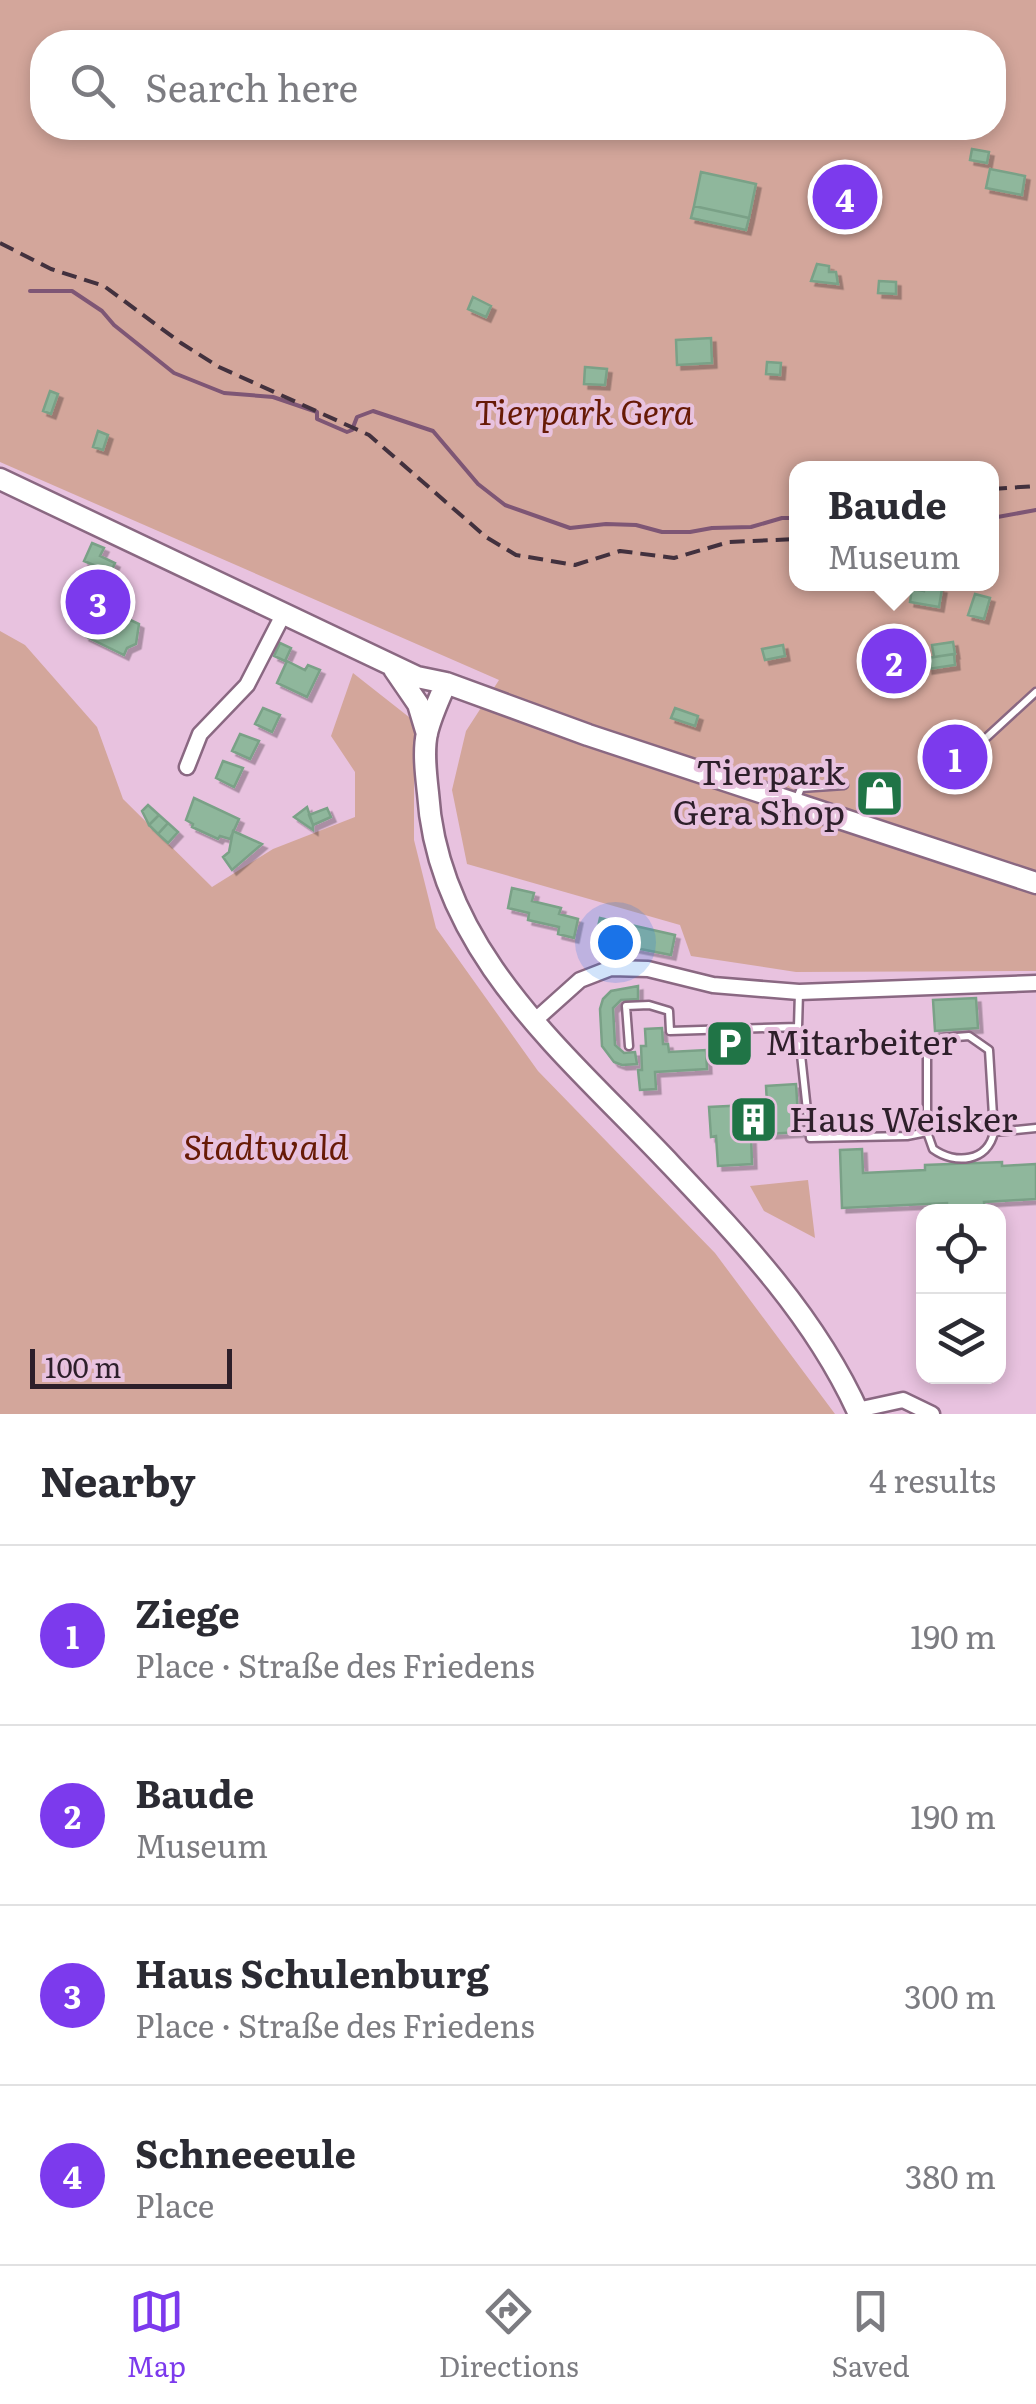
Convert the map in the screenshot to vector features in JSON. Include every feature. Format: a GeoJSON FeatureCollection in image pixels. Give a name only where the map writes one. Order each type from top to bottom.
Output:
{"type":"FeatureCollection","features":[{"type":"Feature","properties":{"kind":"main road"},"geometry":{"type":"LineString","coordinates":[[0,479],[416,677],[446,683],[519,711],[1036,883]]}},
{"type":"Feature","properties":{"kind":"main road"},"geometry":{"type":"LineString","coordinates":[[328,634],[367,643],[420,666],[446,683]]}},
{"type":"Feature","properties":{"kind":"main road"},"geometry":{"type":"LineString","coordinates":[[392,667],[418,704],[427,734],[429,816],[435,848],[457,911],[498,978],[532,1023],[671,1164],[768,1270],[831,1357],[858,1412]]}},
{"type":"Feature","properties":{"kind":"main road"},"geometry":{"type":"LineString","coordinates":[[427,734],[446,683]]}},
{"type":"Feature","properties":{"kind":"street"},"geometry":{"type":"LineString","coordinates":[[188,767],[200,734],[247,685],[284,613]]}},
{"type":"Feature","properties":{"kind":"street"},"geometry":{"type":"LineString","coordinates":[[532,1023],[580,980],[612,968],[648,969],[713,985],[798,992],[1036,983]]}},
{"type":"Feature","properties":{"kind":"street"},"geometry":{"type":"LineString","coordinates":[[858,1412],[903,1400],[932,1414]]}},
{"type":"Feature","properties":{"kind":"lane"},"geometry":{"type":"LineString","coordinates":[[987,737],[1036,692]]}},
{"type":"Feature","properties":{"kind":"lane"},"geometry":{"type":"LineString","coordinates":[[794,803],[801,788],[844,785]]}},
{"type":"Feature","properties":{"kind":"lane"},"geometry":{"type":"LineString","coordinates":[[798,992],[810,1138],[907,1136],[928,1132],[950,1118],[986,1122],[994,1132]]}},
{"type":"Feature","properties":{"kind":"lane"},"geometry":{"type":"LineString","coordinates":[[630,1046],[626,1006],[648,1005],[669,1010],[670,1031],[798,1027]]}},
{"type":"Feature","properties":{"kind":"lane"},"geometry":{"type":"LineString","coordinates":[[968,1036],[989,1050],[994,1132],[987,1150],[964,1159],[952,1158],[932,1149],[928,1132],[927,1054],[944,1038],[968,1036]]}},
{"type":"Feature","properties":{"kind":"lane"},"geometry":{"type":"LineString","coordinates":[[994,1132],[1036,1128]]}},
{"type":"Feature","properties":{"kind":"green space","name":"Tierpark Gera"},"geometry":{"type":"Polygon","coordinates":[[[0,0],[1036,0],[1036,971],[796,972],[691,956],[680,925],[467,864],[452,790],[466,731],[499,680],[0,462],[0,0]]]}},
{"type":"Feature","properties":{"kind":"green space","name":"Stadtwald"},"geometry":{"type":"Polygon","coordinates":[[[0,631],[25,645],[97,727],[123,799],[212,887],[273,849],[355,817],[355,772],[331,736],[353,673],[414,721],[414,840],[436,928],[538,1071],[715,1253],[835,1414],[0,1414],[0,631]]]}},
{"type":"Feature","properties":{"kind":"green space"},"geometry":{"type":"Polygon","coordinates":[[[808,1180],[815,1238],[764,1211],[750,1186],[808,1180]]]}},
{"type":"Feature","properties":{"kind":"building"},"geometry":{"type":"Polygon","coordinates":[[[972,149],[989,152],[987,163],[970,160],[972,149]]]}},
{"type":"Feature","properties":{"kind":"building"},"geometry":{"type":"Polygon","coordinates":[[[990,169],[1025,176],[1022,195],[986,188],[990,169]]]}},
{"type":"Feature","properties":{"kind":"building"},"geometry":{"type":"Polygon","coordinates":[[[701,172],[756,184],[749,218],[694,206],[701,172]]]}},
{"type":"Feature","properties":{"kind":"building"},"geometry":{"type":"Polygon","coordinates":[[[694,206],[749,218],[746,230],[691,218],[694,206]]]}},
{"type":"Feature","properties":{"kind":"building"},"geometry":{"type":"Polygon","coordinates":[[[817,264],[836,272],[838,284],[811,281],[817,264]]]}},
{"type":"Feature","properties":{"kind":"building"},"geometry":{"type":"Polygon","coordinates":[[[879,281],[896,282],[896,294],[878,293],[879,281]]]}},
{"type":"Feature","properties":{"kind":"building"},"geometry":{"type":"Polygon","coordinates":[[[473,297],[491,306],[486,317],[468,309],[473,297]]]}},
{"type":"Feature","properties":{"kind":"building"},"geometry":{"type":"Polygon","coordinates":[[[711,338],[712,363],[677,365],[676,340],[711,338]]]}},
{"type":"Feature","properties":{"kind":"building"},"geometry":{"type":"Polygon","coordinates":[[[767,362],[781,363],[780,375],[766,374],[767,362]]]}},
{"type":"Feature","properties":{"kind":"building"},"geometry":{"type":"Polygon","coordinates":[[[585,367],[607,369],[605,385],[584,384],[585,367]]]}},
{"type":"Feature","properties":{"kind":"building"},"geometry":{"type":"Polygon","coordinates":[[[50,391],[58,394],[51,414],[43,411],[50,391]]]}},
{"type":"Feature","properties":{"kind":"building"},"geometry":{"type":"Polygon","coordinates":[[[98,431],[108,435],[103,450],[93,447],[98,431]]]}},
{"type":"Feature","properties":{"kind":"building"},"geometry":{"type":"Polygon","coordinates":[[[92,543],[104,548],[100,556],[115,563],[99,598],[101,606],[139,624],[136,644],[127,648],[124,655],[85,636],[85,627],[97,610],[94,598],[84,591],[96,566],[84,561],[92,543]]]}},
{"type":"Feature","properties":{"kind":"building"},"geometry":{"type":"Polygon","coordinates":[[[912,591],[942,591],[939,607],[910,602],[912,591]]]}},
{"type":"Feature","properties":{"kind":"building"},"geometry":{"type":"Polygon","coordinates":[[[975,594],[990,598],[984,619],[968,615],[975,594]]]}},
{"type":"Feature","properties":{"kind":"building"},"geometry":{"type":"Polygon","coordinates":[[[953,642],[955,654],[934,657],[932,645],[953,642]]]}},
{"type":"Feature","properties":{"kind":"building"},"geometry":{"type":"Polygon","coordinates":[[[280,643],[291,648],[285,661],[274,656],[280,643]]]}},
{"type":"Feature","properties":{"kind":"building"},"geometry":{"type":"Polygon","coordinates":[[[783,645],[785,656],[765,660],[762,649],[783,645]]]}},
{"type":"Feature","properties":{"kind":"building"},"geometry":{"type":"Polygon","coordinates":[[[908,646],[912,670],[880,675],[876,651],[908,646]]]}},
{"type":"Feature","properties":{"kind":"building"},"geometry":{"type":"Polygon","coordinates":[[[954,654],[955,665],[928,669],[927,658],[954,654]]]}},
{"type":"Feature","properties":{"kind":"building"},"geometry":{"type":"Polygon","coordinates":[[[287,661],[305,670],[308,665],[320,670],[307,697],[277,683],[287,661]]]}},
{"type":"Feature","properties":{"kind":"building"},"geometry":{"type":"Polygon","coordinates":[[[263,708],[280,715],[272,732],[255,724],[263,708]]]}},
{"type":"Feature","properties":{"kind":"building"},"geometry":{"type":"Polygon","coordinates":[[[675,708],[698,716],[695,726],[671,718],[675,708]]]}},
{"type":"Feature","properties":{"kind":"building"},"geometry":{"type":"Polygon","coordinates":[[[240,734],[259,741],[250,759],[232,751],[240,734]]]}},
{"type":"Feature","properties":{"kind":"building"},"geometry":{"type":"Polygon","coordinates":[[[223,761],[243,768],[234,787],[216,778],[223,761]]]}},
{"type":"Feature","properties":{"kind":"building"},"geometry":{"type":"Polygon","coordinates":[[[194,798],[239,819],[230,839],[218,839],[192,827],[186,820],[194,798]]]}},
{"type":"Feature","properties":{"kind":"building"},"geometry":{"type":"Polygon","coordinates":[[[148,805],[159,815],[149,825],[142,811],[148,805]]]}},
{"type":"Feature","properties":{"kind":"building"},"geometry":{"type":"Polygon","coordinates":[[[307,807],[313,825],[313,830],[294,817],[307,807]]]}},
{"type":"Feature","properties":{"kind":"building"},"geometry":{"type":"Polygon","coordinates":[[[327,808],[331,817],[313,825],[309,815],[327,808]]]}},
{"type":"Feature","properties":{"kind":"building"},"geometry":{"type":"Polygon","coordinates":[[[159,815],[168,823],[158,834],[149,825],[159,815]]]}},
{"type":"Feature","properties":{"kind":"building"},"geometry":{"type":"Polygon","coordinates":[[[168,823],[178,832],[168,843],[158,834],[168,823]]]}},
{"type":"Feature","properties":{"kind":"building"},"geometry":{"type":"Polygon","coordinates":[[[233,831],[262,844],[232,870],[223,857],[229,852],[233,831]]]}},
{"type":"Feature","properties":{"kind":"building"},"geometry":{"type":"Polygon","coordinates":[[[512,888],[534,893],[532,901],[561,908],[559,914],[578,919],[574,938],[558,934],[559,927],[528,920],[529,913],[508,908],[512,888]]]}},
{"type":"Feature","properties":{"kind":"building"},"geometry":{"type":"Polygon","coordinates":[[[600,918],[675,935],[671,955],[595,940],[600,918]]]}},
{"type":"Feature","properties":{"kind":"building"},"geometry":{"type":"Polygon","coordinates":[[[638,986],[638,999],[621,1000],[613,1008],[615,1045],[624,1053],[635,1052],[637,1064],[622,1065],[614,1062],[602,1046],[600,1009],[611,991],[638,986]]]}},
{"type":"Feature","properties":{"kind":"building"},"geometry":{"type":"Polygon","coordinates":[[[976,998],[978,1028],[935,1031],[933,1000],[976,998]]]}},
{"type":"Feature","properties":{"kind":"building"},"geometry":{"type":"Polygon","coordinates":[[[662,1028],[663,1044],[668,1044],[669,1052],[706,1050],[707,1069],[655,1072],[656,1089],[640,1090],[638,1070],[642,1070],[645,1029],[662,1028]]]}},
{"type":"Feature","properties":{"kind":"building","name":"Haus Weisker"},"geometry":{"type":"Polygon","coordinates":[[[796,1084],[799,1132],[751,1135],[752,1164],[718,1166],[709,1107],[767,1104],[766,1086],[796,1084]]]}},
{"type":"Feature","properties":{"kind":"building"},"geometry":{"type":"Polygon","coordinates":[[[862,1149],[863,1173],[925,1170],[925,1165],[1036,1164],[1036,1199],[842,1208],[840,1150],[862,1149]]]}},
{"type":"Feature","properties":{"kind":"waterway"},"geometry":{"type":"LineString","coordinates":[[30,291],[72,291],[102,311],[174,373],[224,393],[273,397],[317,412],[317,419],[347,432],[352,430],[357,417],[373,411],[433,431],[478,484],[505,505],[570,528],[606,524],[690,532],[751,527],[789,518]]}},
{"type":"Feature","properties":{"kind":"waterway"},"geometry":{"type":"LineString","coordinates":[[999,517],[1036,510]]}},
{"type":"Feature","properties":{"kind":"railway"},"geometry":{"type":"LineString","coordinates":[[0,243],[51,269],[104,286],[219,367],[369,435],[486,537],[516,555],[575,565],[620,551],[674,558],[729,542],[789,539]]}},
{"type":"Feature","properties":{"kind":"railway"},"geometry":{"type":"LineString","coordinates":[[999,489],[1036,486]]}},
{"type":"Feature","properties":{"kind":"place","name":"Schneeeule"},"geometry":{"type":"Point","coordinates":[845,197]}},
{"type":"Feature","properties":{"kind":"place","name":"Haus Schulenburg"},"geometry":{"type":"Point","coordinates":[98,602]}},
{"type":"Feature","properties":{"kind":"place","name":"Baude"},"geometry":{"type":"Point","coordinates":[894,661]}},
{"type":"Feature","properties":{"kind":"place","name":"Ziege"},"geometry":{"type":"Point","coordinates":[955,757]}},
{"type":"Feature","properties":{"kind":"place","name":"Tierpark Gera Shop"},"geometry":{"type":"Point","coordinates":[880,793]}},
{"type":"Feature","properties":{"kind":"place","name":"Mitarbeiter"},"geometry":{"type":"Point","coordinates":[730,1043]}},
{"type":"Feature","properties":{"kind":"place","name":"Haus Weisker"},"geometry":{"type":"Point","coordinates":[754,1120]}}]}
